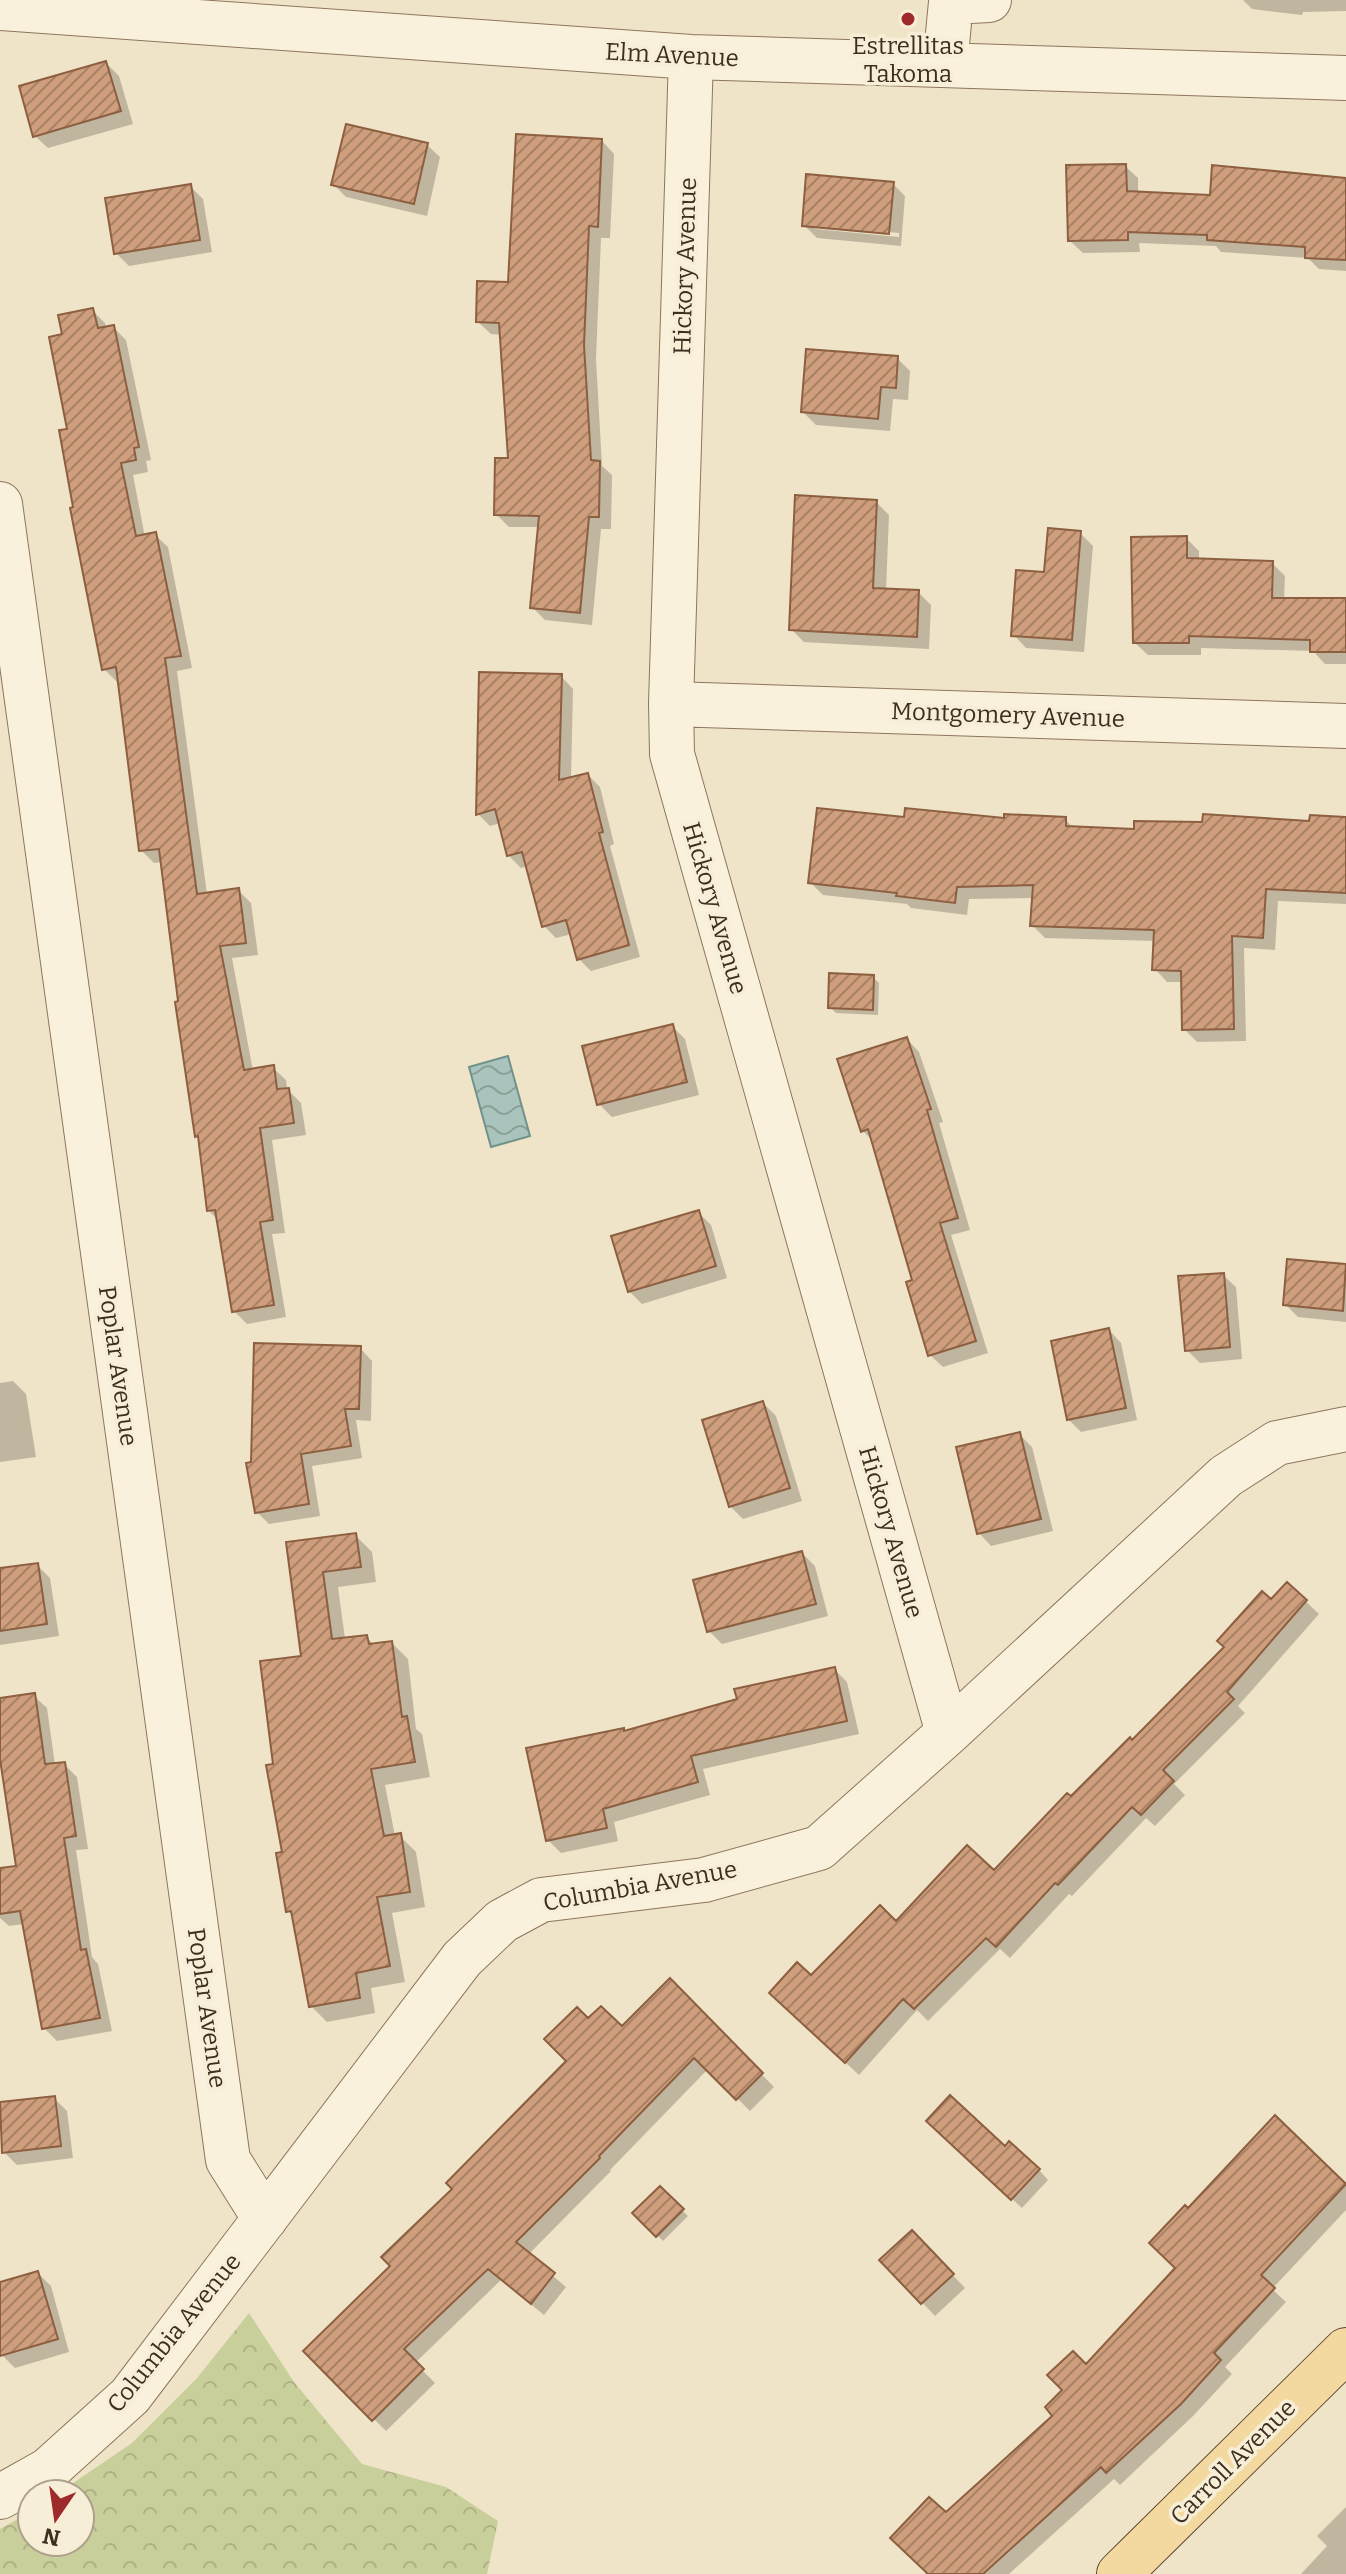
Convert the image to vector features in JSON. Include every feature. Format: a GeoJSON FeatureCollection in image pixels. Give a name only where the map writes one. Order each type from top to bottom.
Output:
{"type":"FeatureCollection","features":[{"type":"Feature","properties":{"kind":"main road","name":"Carroll Avenue"},"geometry":{"type":"LineString","coordinates":[[1119,2574],[1346,2350]]}},
{"type":"Feature","properties":{"kind":"street"},"geometry":{"type":"LineString","coordinates":[[945,65],[951,2],[989,0]]}},
{"type":"Feature","properties":{"kind":"street","name":"Elm Avenue"},"geometry":{"type":"LineString","coordinates":[[0,8],[691,57],[1346,78]]}},
{"type":"Feature","properties":{"kind":"street","name":"Hickory Avenue"},"geometry":{"type":"LineString","coordinates":[[691,57],[672,754],[948,1733]]}},
{"type":"Feature","properties":{"kind":"street","name":"Poplar Avenue"},"geometry":{"type":"LineString","coordinates":[[0,504],[228,2160],[265,2219]]}},
{"type":"Feature","properties":{"kind":"street","name":"Montgomery Avenue"},"geometry":{"type":"LineString","coordinates":[[671,704],[1346,726]]}},
{"type":"Feature","properties":{"kind":"street","name":"Columbia Avenue"},"geometry":{"type":"LineString","coordinates":[[0,2497],[48,2470],[130,2396],[462,1959],[502,1921],[541,1900],[704,1880],[819,1848],[1226,1476],[1277,1443],[1346,1429]]}},
{"type":"Feature","properties":{"kind":"green space"},"geometry":{"type":"Polygon","coordinates":[[[249,2313],[294,2382],[362,2464],[446,2487],[498,2521],[487,2574],[0,2574],[0,2529],[16,2520],[16,2558],[96,2558],[96,2478],[81,2478],[132,2443],[197,2378],[249,2313]]]}},
{"type":"Feature","properties":{"kind":"water"},"geometry":{"type":"Polygon","coordinates":[[[508,1056],[530,1136],[491,1147],[469,1067],[508,1056]]]}},
{"type":"Feature","properties":{"kind":"building"},"geometry":{"type":"Polygon","coordinates":[[[106,61],[121,111],[33,137],[19,86],[106,61]]]}},
{"type":"Feature","properties":{"kind":"building"},"geometry":{"type":"Polygon","coordinates":[[[346,124],[428,143],[414,204],[331,185],[346,124]]]}},
{"type":"Feature","properties":{"kind":"building"},"geometry":{"type":"Polygon","coordinates":[[[516,134],[602,139],[598,227],[589,226],[584,345],[591,460],[600,461],[599,517],[589,517],[580,613],[530,608],[539,516],[494,515],[495,458],[508,458],[499,323],[476,322],[477,281],[508,282],[516,134]]]}},
{"type":"Feature","properties":{"kind":"building"},"geometry":{"type":"Polygon","coordinates":[[[1126,164],[1127,191],[1210,195],[1212,165],[1346,178],[1346,260],[1305,258],[1305,247],[1207,240],[1207,235],[1128,232],[1128,240],[1068,241],[1066,165],[1126,164]]]}},
{"type":"Feature","properties":{"kind":"building"},"geometry":{"type":"Polygon","coordinates":[[[806,174],[894,182],[889,234],[802,226],[806,174]]]}},
{"type":"Feature","properties":{"kind":"building"},"geometry":{"type":"Polygon","coordinates":[[[191,184],[200,240],[114,254],[105,198],[191,184]]]}},
{"type":"Feature","properties":{"kind":"building"},"geometry":{"type":"Polygon","coordinates":[[[93,308],[98,328],[114,325],[139,447],[134,448],[136,460],[121,463],[136,536],[156,532],[181,656],[165,658],[197,894],[239,888],[246,943],[220,946],[244,1070],[274,1065],[277,1089],[289,1088],[294,1123],[260,1128],[273,1220],[260,1222],[274,1305],[232,1312],[215,1210],[207,1211],[198,1136],[195,1137],[175,1002],[178,1001],[159,849],[139,851],[116,667],[102,670],[70,508],[73,507],[59,430],[67,429],[49,337],[62,334],[58,315],[93,308]]]}},
{"type":"Feature","properties":{"kind":"building"},"geometry":{"type":"Polygon","coordinates":[[[806,349],[898,356],[896,388],[881,387],[878,419],[801,412],[806,349]]]}},
{"type":"Feature","properties":{"kind":"building"},"geometry":{"type":"Polygon","coordinates":[[[795,495],[877,500],[873,588],[919,590],[917,637],[789,630],[795,495]]]}},
{"type":"Feature","properties":{"kind":"building"},"geometry":{"type":"Polygon","coordinates":[[[1048,528],[1081,531],[1072,640],[1011,636],[1016,570],[1044,572],[1048,528]]]}},
{"type":"Feature","properties":{"kind":"building"},"geometry":{"type":"Polygon","coordinates":[[[1187,536],[1187,558],[1273,561],[1272,598],[1346,598],[1346,652],[1310,652],[1310,640],[1189,636],[1189,643],[1133,643],[1131,537],[1187,536]]]}},
{"type":"Feature","properties":{"kind":"building"},"geometry":{"type":"Polygon","coordinates":[[[479,672],[562,674],[559,780],[588,773],[603,832],[599,833],[629,945],[577,960],[566,920],[542,927],[522,852],[507,856],[495,809],[476,815],[479,672]]]}},
{"type":"Feature","properties":{"kind":"building"},"geometry":{"type":"Polygon","coordinates":[[[817,808],[904,817],[905,808],[1004,818],[1004,814],[1066,817],[1066,826],[1134,829],[1134,821],[1202,822],[1203,814],[1309,821],[1310,815],[1346,817],[1346,893],[1266,889],[1263,938],[1232,936],[1234,1029],[1182,1030],[1181,971],[1152,970],[1154,930],[1030,926],[1033,885],[957,887],[955,903],[808,883],[817,808]]]}},
{"type":"Feature","properties":{"kind":"building"},"geometry":{"type":"Polygon","coordinates":[[[829,973],[874,975],[873,1010],[828,1008],[829,973]]]}},
{"type":"Feature","properties":{"kind":"building"},"geometry":{"type":"Polygon","coordinates":[[[673,1024],[687,1082],[597,1105],[582,1046],[673,1024]]]}},
{"type":"Feature","properties":{"kind":"building"},"geometry":{"type":"Polygon","coordinates":[[[907,1037],[931,1109],[927,1110],[958,1218],[940,1223],[976,1341],[928,1356],[906,1282],[912,1280],[868,1129],[861,1132],[837,1059],[907,1037]]]}},
{"type":"Feature","properties":{"kind":"building"},"geometry":{"type":"Polygon","coordinates":[[[699,1210],[716,1266],[628,1292],[611,1236],[699,1210]]]}},
{"type":"Feature","properties":{"kind":"building"},"geometry":{"type":"Polygon","coordinates":[[[1287,1259],[1346,1264],[1343,1311],[1283,1305],[1287,1259]]]}},
{"type":"Feature","properties":{"kind":"building"},"geometry":{"type":"Polygon","coordinates":[[[1224,1273],[1230,1347],[1185,1351],[1178,1276],[1224,1273]]]}},
{"type":"Feature","properties":{"kind":"building"},"geometry":{"type":"Polygon","coordinates":[[[1109,1328],[1126,1408],[1067,1420],[1051,1341],[1109,1328]]]}},
{"type":"Feature","properties":{"kind":"building"},"geometry":{"type":"Polygon","coordinates":[[[254,1343],[361,1346],[359,1409],[345,1409],[351,1446],[301,1454],[309,1504],[255,1513],[246,1463],[251,1462],[254,1343]]]}},
{"type":"Feature","properties":{"kind":"building"},"geometry":{"type":"Polygon","coordinates":[[[763,1401],[790,1488],[729,1507],[702,1420],[763,1401]]]}},
{"type":"Feature","properties":{"kind":"building"},"geometry":{"type":"Polygon","coordinates":[[[1020,1432],[1041,1519],[977,1534],[956,1447],[1020,1432]]]}},
{"type":"Feature","properties":{"kind":"building"},"geometry":{"type":"Polygon","coordinates":[[[356,1533],[361,1567],[323,1572],[332,1639],[367,1635],[369,1644],[392,1641],[402,1717],[407,1716],[415,1762],[371,1769],[384,1836],[401,1833],[410,1892],[377,1897],[390,1966],[356,1973],[360,1998],[309,2007],[291,1911],[286,1912],[276,1853],[282,1852],[266,1765],[273,1764],[260,1661],[301,1656],[286,1542],[356,1533]]]}},
{"type":"Feature","properties":{"kind":"building"},"geometry":{"type":"Polygon","coordinates":[[[802,1551],[816,1604],[707,1632],[693,1580],[802,1551]]]}},
{"type":"Feature","properties":{"kind":"building"},"geometry":{"type":"Polygon","coordinates":[[[38,1563],[47,1624],[0,1631],[0,1568],[38,1563]]]}},
{"type":"Feature","properties":{"kind":"building"},"geometry":{"type":"Polygon","coordinates":[[[1287,1582],[1307,1600],[1227,1692],[1234,1699],[1163,1770],[1174,1781],[1141,1815],[1132,1807],[996,1947],[986,1938],[914,2009],[903,1999],[845,2063],[769,1993],[797,1962],[811,1975],[880,1905],[896,1921],[967,1845],[994,1870],[1067,1793],[1071,1796],[1130,1737],[1132,1740],[1224,1647],[1217,1641],[1262,1591],[1271,1599],[1287,1582]]]}},
{"type":"Feature","properties":{"kind":"building"},"geometry":{"type":"Polygon","coordinates":[[[835,1667],[847,1721],[691,1756],[698,1782],[603,1809],[607,1828],[546,1841],[526,1748],[624,1728],[624,1731],[737,1699],[734,1689],[835,1667]]]}},
{"type":"Feature","properties":{"kind":"building"},"geometry":{"type":"Polygon","coordinates":[[[35,1693],[45,1764],[65,1762],[76,1836],[64,1838],[81,1950],[86,1949],[100,2018],[42,2029],[20,1911],[0,1914],[0,1868],[16,1866],[0,1759],[0,1698],[35,1693]]]}},
{"type":"Feature","properties":{"kind":"building"},"geometry":{"type":"Polygon","coordinates":[[[670,1978],[763,2073],[736,2100],[694,2058],[516,2242],[555,2273],[531,2304],[488,2269],[404,2349],[424,2369],[372,2421],[303,2351],[390,2266],[381,2257],[452,2189],[446,2183],[566,2061],[544,2039],[577,2007],[588,2018],[601,2006],[622,2026],[670,1978]]]}},
{"type":"Feature","properties":{"kind":"building"},"geometry":{"type":"Polygon","coordinates":[[[950,2095],[1005,2146],[1009,2141],[1040,2169],[1011,2200],[926,2121],[950,2095]]]}},
{"type":"Feature","properties":{"kind":"building"},"geometry":{"type":"Polygon","coordinates":[[[55,2096],[61,2146],[2,2153],[0,2102],[55,2096]]]}},
{"type":"Feature","properties":{"kind":"building"},"geometry":{"type":"Polygon","coordinates":[[[1275,2115],[1346,2184],[1261,2275],[1275,2288],[1214,2353],[1221,2360],[1181,2404],[1106,2473],[1101,2467],[983,2574],[928,2574],[890,2538],[929,2497],[946,2512],[1052,2416],[1045,2407],[1062,2390],[1047,2375],[1073,2351],[1086,2364],[1175,2268],[1149,2243],[1185,2205],[1188,2208],[1275,2115]]]}},
{"type":"Feature","properties":{"kind":"building"},"geometry":{"type":"Polygon","coordinates":[[[660,2186],[684,2209],[656,2237],[632,2213],[660,2186]]]}},
{"type":"Feature","properties":{"kind":"building"},"geometry":{"type":"Polygon","coordinates":[[[912,2230],[954,2274],[921,2304],[879,2260],[912,2230]]]}},
{"type":"Feature","properties":{"kind":"building"},"geometry":{"type":"Polygon","coordinates":[[[38,2271],[58,2339],[0,2356],[0,2282],[38,2271]]]}},
{"type":"Feature","properties":{"kind":"place","name":"Estrellitas Takoma"},"geometry":{"type":"Point","coordinates":[908,19]}}]}
